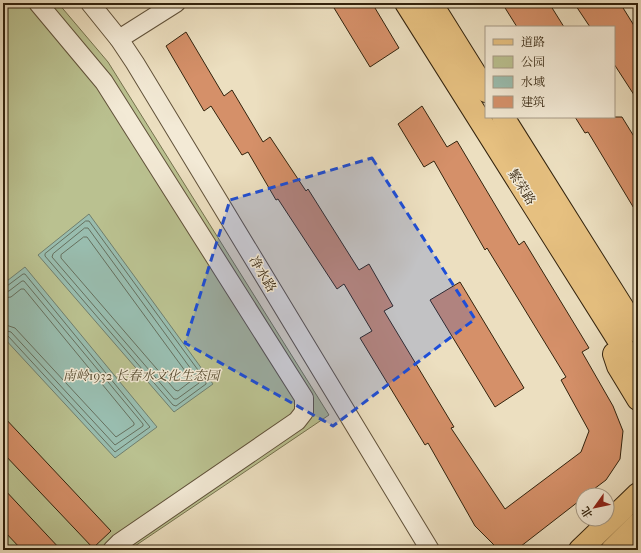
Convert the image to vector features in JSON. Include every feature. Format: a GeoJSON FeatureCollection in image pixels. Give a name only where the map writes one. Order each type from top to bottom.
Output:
{"type":"FeatureCollection","features":[{"type":"Feature","properties":{"kind":"main road","name":"繁荣路"},"geometry":{"type":"LineString","coordinates":[[406,3],[638,371]]}},
{"type":"Feature","properties":{"kind":"main road"},"geometry":{"type":"LineString","coordinates":[[431,3],[485,89]]}},
{"type":"Feature","properties":{"kind":"main road","name":"繁荣路"},"geometry":{"type":"LineString","coordinates":[[504,118],[638,332]]}},
{"type":"Feature","properties":{"kind":"main road"},"geometry":{"type":"LineString","coordinates":[[601,312],[618,366],[638,399]]}},
{"type":"Feature","properties":{"kind":"main road"},"geometry":{"type":"LineString","coordinates":[[580,550],[638,494]]}},
{"type":"Feature","properties":{"kind":"main road"},"geometry":{"type":"LineString","coordinates":[[612,550],[638,524]]}},
{"type":"Feature","properties":{"kind":"street"},"geometry":{"type":"LineString","coordinates":[[38,3],[104,82],[304,398],[304,412],[297,421],[126,538],[112,550]]}},
{"type":"Feature","properties":{"kind":"street","name":"净水路"},"geometry":{"type":"LineString","coordinates":[[90,3],[119,39],[135,63],[430,550]]}},
{"type":"Feature","properties":{"kind":"street"},"geometry":{"type":"LineString","coordinates":[[119,39],[176,3]]}},
{"type":"Feature","properties":{"kind":"highlighted area"},"geometry":{"type":"Polygon","coordinates":[[[372,158],[475,319],[333,426],[185,343],[230,200],[372,158]]]}},
{"type":"Feature","properties":{"kind":"green space","name":"南岭1932 长春水文化生态园"},"geometry":{"type":"Polygon","coordinates":[[[3,3],[58,3],[108,62],[329,415],[129,550],[3,550],[3,3]]]}},
{"type":"Feature","properties":{"kind":"water"},"geometry":{"type":"Polygon","coordinates":[[[89,214],[213,384],[174,412],[38,255],[89,214]]]}},
{"type":"Feature","properties":{"kind":"water"},"geometry":{"type":"Polygon","coordinates":[[[25,267],[157,427],[115,458],[3,337],[3,284],[25,267]]]}},
{"type":"Feature","properties":{"kind":"building"},"geometry":{"type":"Polygon","coordinates":[[[331,3],[372,3],[399,48],[370,67],[331,3]]]}},
{"type":"Feature","properties":{"kind":"building"},"geometry":{"type":"Polygon","coordinates":[[[502,3],[549,3],[563,26],[516,26],[502,3]]]}},
{"type":"Feature","properties":{"kind":"building"},"geometry":{"type":"Polygon","coordinates":[[[574,3],[620,3],[638,32],[638,101],[615,66],[615,26],[589,26],[574,3]]]}},
{"type":"Feature","properties":{"kind":"building"},"geometry":{"type":"Polygon","coordinates":[[[186,32],[224,96],[232,90],[263,142],[270,137],[306,191],[308,189],[359,270],[369,264],[393,306],[384,311],[454,427],[451,428],[505,509],[581,452],[589,431],[561,380],[566,377],[487,248],[485,250],[434,161],[424,167],[398,124],[422,106],[447,147],[457,141],[519,245],[524,241],[589,348],[582,352],[613,406],[623,431],[620,459],[606,480],[597,487],[575,487],[575,504],[516,550],[499,550],[475,526],[428,443],[425,445],[360,338],[372,331],[344,284],[337,289],[278,199],[276,200],[248,152],[242,155],[211,106],[204,111],[166,46],[186,32]]]}},
{"type":"Feature","properties":{"kind":"building"},"geometry":{"type":"Polygon","coordinates":[[[622,117],[638,143],[638,215],[588,132],[585,133],[576,118],[622,117]]]}},
{"type":"Feature","properties":{"kind":"building"},"geometry":{"type":"Polygon","coordinates":[[[460,282],[524,388],[495,407],[430,300],[460,282]]]}},
{"type":"Feature","properties":{"kind":"building"},"geometry":{"type":"Polygon","coordinates":[[[3,416],[111,531],[93,548],[3,453],[3,416]]]}},
{"type":"Feature","properties":{"kind":"building"},"geometry":{"type":"Polygon","coordinates":[[[3,488],[61,550],[22,550],[3,530],[3,488]]]}}]}
